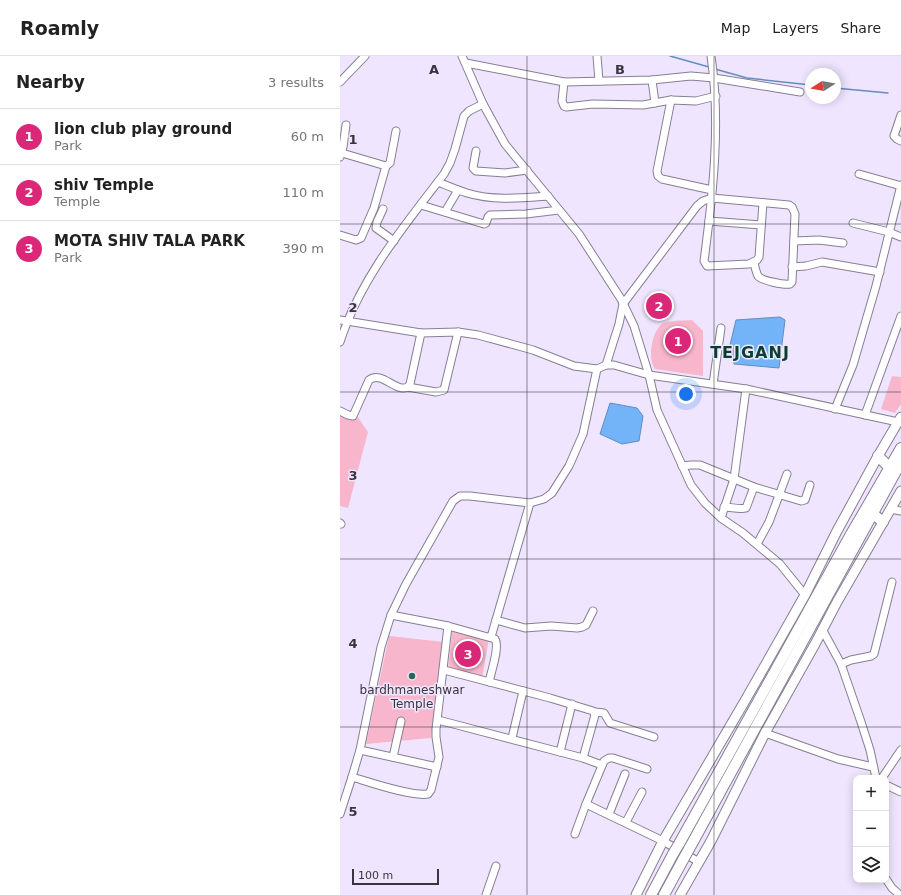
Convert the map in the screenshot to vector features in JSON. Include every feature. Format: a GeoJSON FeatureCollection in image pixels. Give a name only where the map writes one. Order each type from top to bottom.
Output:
{"type":"FeatureCollection","features":[{"type":"Feature","properties":{"kind":"highway"},"geometry":{"type":"LineString","coordinates":[[651,895],[901,448]]}},
{"type":"Feature","properties":{"kind":"highway"},"geometry":{"type":"LineString","coordinates":[[878,456],[889,467]]}},
{"type":"Feature","properties":{"kind":"highway"},"geometry":{"type":"LineString","coordinates":[[664,895],[901,462]]}},
{"type":"Feature","properties":{"kind":"highway"},"geometry":{"type":"LineString","coordinates":[[872,513],[883,522]]}},
{"type":"Feature","properties":{"kind":"main road"},"geometry":{"type":"LineString","coordinates":[[636,895],[664,841],[805,595],[837,531],[899,420]]}},
{"type":"Feature","properties":{"kind":"main road"},"geometry":{"type":"LineString","coordinates":[[680,895],[711,841],[765,733],[822,629],[901,491]]}},
{"type":"Feature","properties":{"kind":"street"},"geometry":{"type":"LineString","coordinates":[[340,82],[365,56]]}},
{"type":"Feature","properties":{"kind":"street"},"geometry":{"type":"LineString","coordinates":[[462,56],[483,104],[505,144],[579,234],[624,304],[634,326],[649,375],[657,410],[691,485],[705,503],[721,518],[757,544],[780,564],[805,595]]}},
{"type":"Feature","properties":{"kind":"street"},"geometry":{"type":"LineString","coordinates":[[597,56],[599,81]]}},
{"type":"Feature","properties":{"kind":"street"},"geometry":{"type":"LineString","coordinates":[[711,56],[716,96],[716,125],[712,194],[704,261],[707,266],[754,263],[759,257],[763,203]]}},
{"type":"Feature","properties":{"kind":"street"},"geometry":{"type":"LineString","coordinates":[[466,63],[564,82],[652,80],[692,76],[714,78],[800,92]]}},
{"type":"Feature","properties":{"kind":"street"},"geometry":{"type":"LineString","coordinates":[[652,80],[655,103]]}},
{"type":"Feature","properties":{"kind":"street"},"geometry":{"type":"LineString","coordinates":[[564,82],[562,102],[566,107],[593,104],[644,105],[671,100],[696,101],[716,96]]}},
{"type":"Feature","properties":{"kind":"street"},"geometry":{"type":"LineString","coordinates":[[671,100],[657,171],[658,176],[662,179],[712,194],[763,203],[789,205],[792,207],[795,214],[792,282],[790,284],[784,284],[760,278],[757,275],[754,263]]}},
{"type":"Feature","properties":{"kind":"street"},"geometry":{"type":"LineString","coordinates":[[340,342],[343,321],[373,271],[450,164],[464,116],[469,111],[483,104]]}},
{"type":"Feature","properties":{"kind":"street"},"geometry":{"type":"LineString","coordinates":[[901,115],[894,136],[901,140]]}},
{"type":"Feature","properties":{"kind":"street"},"geometry":{"type":"LineString","coordinates":[[346,125],[341,155],[386,166]]}},
{"type":"Feature","properties":{"kind":"street"},"geometry":{"type":"LineString","coordinates":[[340,235],[356,240],[361,238],[374,208],[386,166],[390,163],[396,131]]}},
{"type":"Feature","properties":{"kind":"street"},"geometry":{"type":"LineString","coordinates":[[476,151],[473,168],[476,171],[505,173],[527,170]]}},
{"type":"Feature","properties":{"kind":"street"},"geometry":{"type":"LineString","coordinates":[[835,409],[853,365],[880,272],[901,186],[858,174]]}},
{"type":"Feature","properties":{"kind":"street"},"geometry":{"type":"LineString","coordinates":[[438,182],[482,197],[499,198],[548,196]]}},
{"type":"Feature","properties":{"kind":"street"},"geometry":{"type":"LineString","coordinates":[[445,212],[458,190]]}},
{"type":"Feature","properties":{"kind":"street"},"geometry":{"type":"LineString","coordinates":[[606,365],[624,304],[697,206],[712,194]]}},
{"type":"Feature","properties":{"kind":"street"},"geometry":{"type":"LineString","coordinates":[[421,205],[484,224],[490,215],[526,214],[559,210]]}},
{"type":"Feature","properties":{"kind":"street"},"geometry":{"type":"LineString","coordinates":[[383,209],[376,228],[394,241]]}},
{"type":"Feature","properties":{"kind":"street"},"geometry":{"type":"LineString","coordinates":[[709,222],[762,225]]}},
{"type":"Feature","properties":{"kind":"street"},"geometry":{"type":"LineString","coordinates":[[853,223],[889,232],[901,237]]}},
{"type":"Feature","properties":{"kind":"street"},"geometry":{"type":"LineString","coordinates":[[794,240],[819,240],[844,243]]}},
{"type":"Feature","properties":{"kind":"street"},"geometry":{"type":"LineString","coordinates":[[792,267],[806,266],[822,262],[880,272]]}},
{"type":"Feature","properties":{"kind":"street"},"geometry":{"type":"LineString","coordinates":[[865,416],[901,316]]}},
{"type":"Feature","properties":{"kind":"street"},"geometry":{"type":"LineString","coordinates":[[343,321],[421,333],[458,332],[478,335],[533,350],[574,366],[597,369],[606,365],[614,366],[649,375],[746,389],[865,416],[899,420]]}},
{"type":"Feature","properties":{"kind":"street"},"geometry":{"type":"LineString","coordinates":[[713,384],[721,328]]}},
{"type":"Feature","properties":{"kind":"street"},"geometry":{"type":"LineString","coordinates":[[340,411],[348,416],[353,416],[369,380],[372,378],[380,378],[402,388],[408,387],[436,392],[444,390],[458,332]]}},
{"type":"Feature","properties":{"kind":"street"},"geometry":{"type":"LineString","coordinates":[[408,387],[416,362],[421,333]]}},
{"type":"Feature","properties":{"kind":"street"},"geometry":{"type":"LineString","coordinates":[[340,814],[360,750],[381,647],[391,615],[406,584],[453,501],[460,496],[470,496],[530,503],[544,499],[552,493],[569,466],[583,434],[597,369]]}},
{"type":"Feature","properties":{"kind":"street"},"geometry":{"type":"LineString","coordinates":[[721,518],[734,479],[746,389]]}},
{"type":"Feature","properties":{"kind":"street"},"geometry":{"type":"LineString","coordinates":[[682,466],[700,465],[754,487],[803,501],[806,498],[810,485]]}},
{"type":"Feature","properties":{"kind":"street"},"geometry":{"type":"LineString","coordinates":[[757,544],[769,522],[787,474]]}},
{"type":"Feature","properties":{"kind":"street"},"geometry":{"type":"LineString","coordinates":[[724,507],[735,507],[742,510],[746,508],[754,487]]}},
{"type":"Feature","properties":{"kind":"street"},"geometry":{"type":"LineString","coordinates":[[491,637],[530,503]]}},
{"type":"Feature","properties":{"kind":"street"},"geometry":{"type":"LineString","coordinates":[[890,509],[901,511]]}},
{"type":"Feature","properties":{"kind":"street"},"geometry":{"type":"LineString","coordinates":[[841,664],[874,654],[892,582]]}},
{"type":"Feature","properties":{"kind":"street"},"geometry":{"type":"LineString","coordinates":[[496,620],[525,628],[551,626],[577,628],[586,625],[593,611]]}},
{"type":"Feature","properties":{"kind":"street"},"geometry":{"type":"LineString","coordinates":[[391,615],[448,626],[495,639],[497,644],[489,682]]}},
{"type":"Feature","properties":{"kind":"street"},"geometry":{"type":"LineString","coordinates":[[352,777],[378,785],[423,795],[428,794],[431,790],[439,757],[436,737],[448,626]]}},
{"type":"Feature","properties":{"kind":"street"},"geometry":{"type":"LineString","coordinates":[[822,629],[841,664],[861,722],[875,775]]}},
{"type":"Feature","properties":{"kind":"street"},"geometry":{"type":"LineString","coordinates":[[444,670],[523,690],[595,712],[604,713],[610,723],[654,737]]}},
{"type":"Feature","properties":{"kind":"street"},"geometry":{"type":"LineString","coordinates":[[512,738],[523,690]]}},
{"type":"Feature","properties":{"kind":"street"},"geometry":{"type":"LineString","coordinates":[[560,752],[572,704]]}},
{"type":"Feature","properties":{"kind":"street"},"geometry":{"type":"LineString","coordinates":[[583,758],[595,712]]}},
{"type":"Feature","properties":{"kind":"street"},"geometry":{"type":"LineString","coordinates":[[438,720],[512,738],[583,758],[602,765]]}},
{"type":"Feature","properties":{"kind":"street"},"geometry":{"type":"LineString","coordinates":[[393,757],[401,721]]}},
{"type":"Feature","properties":{"kind":"street"},"geometry":{"type":"LineString","coordinates":[[765,733],[825,755],[873,767]]}},
{"type":"Feature","properties":{"kind":"street"},"geometry":{"type":"LineString","coordinates":[[360,750],[437,767]]}},
{"type":"Feature","properties":{"kind":"street"},"geometry":{"type":"LineString","coordinates":[[884,775],[901,750]]}},
{"type":"Feature","properties":{"kind":"street"},"geometry":{"type":"LineString","coordinates":[[576,834],[586,804],[602,765],[606,759],[613,758],[647,769]]}},
{"type":"Feature","properties":{"kind":"street"},"geometry":{"type":"LineString","coordinates":[[609,814],[625,774]]}},
{"type":"Feature","properties":{"kind":"street"},"geometry":{"type":"LineString","coordinates":[[889,786],[901,792]]}},
{"type":"Feature","properties":{"kind":"street"},"geometry":{"type":"LineString","coordinates":[[626,822],[642,792]]}},
{"type":"Feature","properties":{"kind":"street"},"geometry":{"type":"LineString","coordinates":[[586,804],[664,841],[699,862]]}},
{"type":"Feature","properties":{"kind":"street"},"geometry":{"type":"LineString","coordinates":[[486,895],[496,866]]}},
{"type":"Feature","properties":{"kind":"street"},"geometry":{"type":"LineString","coordinates":[[889,883],[900,895]]}},
{"type":"Feature","properties":{"kind":"shaded area"},"geometry":{"type":"Polygon","coordinates":[[[692,320],[703,331],[703,376],[655,369],[651,358],[651,351],[656,331],[664,323],[670,321],[692,320]]]}},
{"type":"Feature","properties":{"kind":"shaded area"},"geometry":{"type":"Polygon","coordinates":[[[892,376],[901,377],[901,404],[895,413],[881,409],[892,376]]]}},
{"type":"Feature","properties":{"kind":"shaded area"},"geometry":{"type":"Polygon","coordinates":[[[340,408],[355,413],[368,432],[348,508],[340,506],[340,408]]]}},
{"type":"Feature","properties":{"kind":"shaded area"},"geometry":{"type":"Polygon","coordinates":[[[452,632],[489,638],[482,679],[448,671],[452,632]]]}},
{"type":"Feature","properties":{"kind":"shaded area","name":"bardhmaneshwar Temple"},"geometry":{"type":"Polygon","coordinates":[[[389,636],[444,642],[431,738],[366,744],[389,636]]]}},
{"type":"Feature","properties":{"kind":"water"},"geometry":{"type":"Polygon","coordinates":[[[780,317],[785,320],[779,368],[734,364],[730,345],[736,320],[780,317]]]}},
{"type":"Feature","properties":{"kind":"water"},"geometry":{"type":"Polygon","coordinates":[[[610,403],[637,408],[643,416],[639,441],[622,444],[600,434],[610,403]]]}},
{"type":"Feature","properties":{"kind":"waterway"},"geometry":{"type":"LineString","coordinates":[[670,56],[709,67]]}},
{"type":"Feature","properties":{"kind":"waterway"},"geometry":{"type":"LineString","coordinates":[[715,69],[747,78],[805,84]]}},
{"type":"Feature","properties":{"kind":"waterway"},"geometry":{"type":"LineString","coordinates":[[841,89],[888,93]]}},
{"type":"Feature","properties":{"kind":"place","name":"shiv Temple"},"geometry":{"type":"Point","coordinates":[659,306]}},
{"type":"Feature","properties":{"kind":"place","name":"lion club play ground"},"geometry":{"type":"Point","coordinates":[678,341]}},
{"type":"Feature","properties":{"kind":"place","name":"MOTA SHIV TALA PARK"},"geometry":{"type":"Point","coordinates":[468,654]}},
{"type":"Feature","properties":{"kind":"place","name":"bardhmaneshwar Temple"},"geometry":{"type":"Point","coordinates":[412,676]}},
{"type":"Feature","properties":{"kind":"district","name":"TEJGANJ"},"geometry":{"type":"Point","coordinates":[750,352]}}]}
